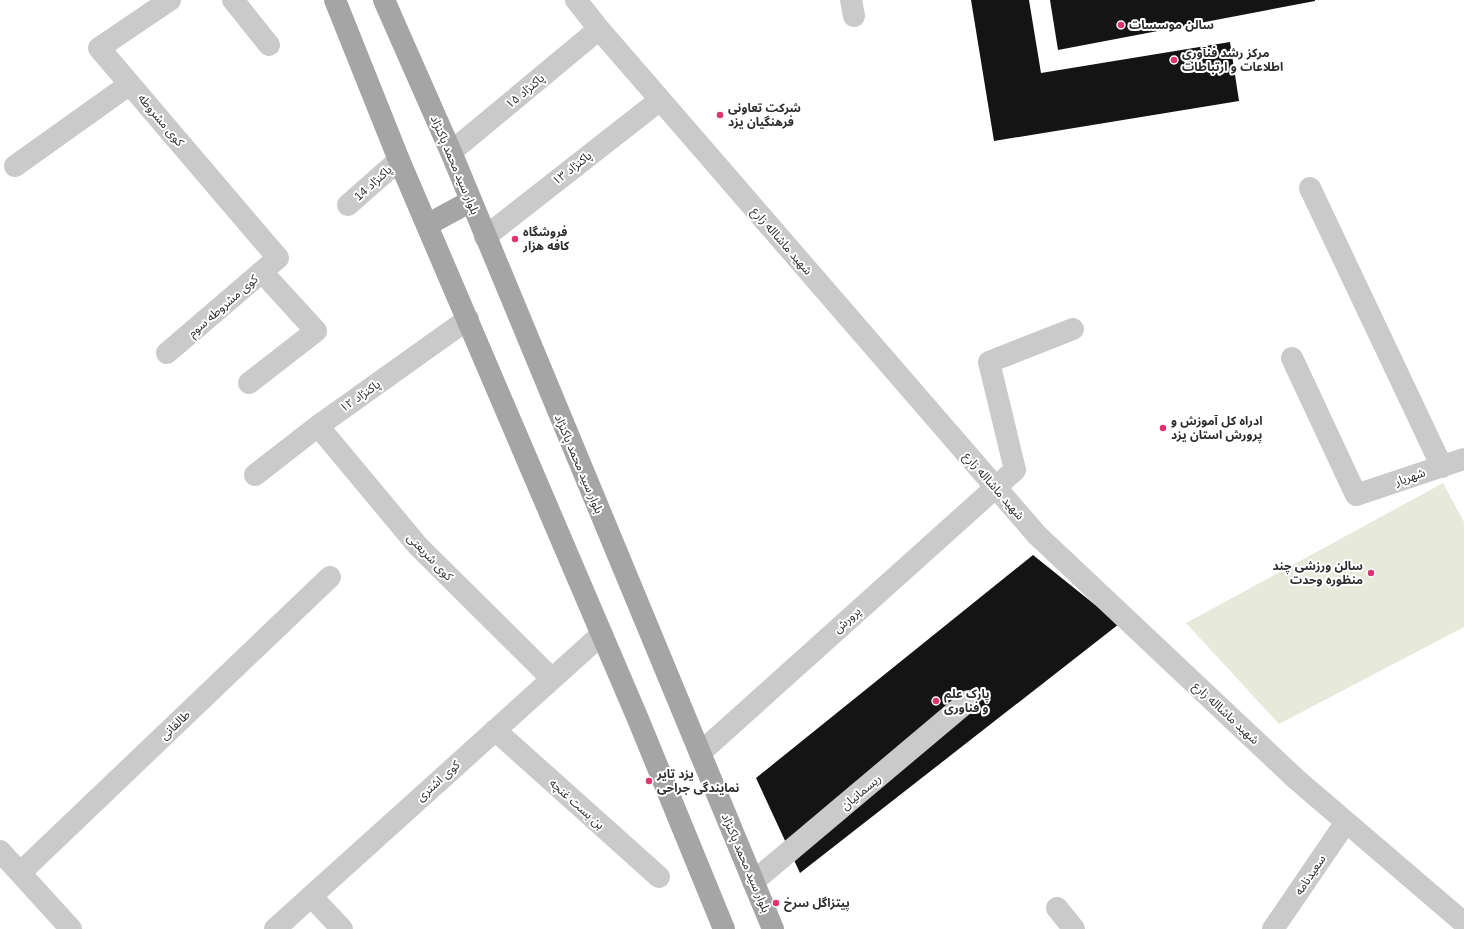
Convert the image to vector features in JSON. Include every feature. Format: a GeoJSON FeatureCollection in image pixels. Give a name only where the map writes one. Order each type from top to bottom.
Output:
{"type":"FeatureCollection","features":[{"type":"Feature","properties":{"kind":"main road"},"geometry":{"type":"LineString","coordinates":[[335,0],[399,160],[638,719],[724,929]]}},
{"type":"Feature","properties":{"kind":"main road","name":"بلوار سید محمد پاکنژاد"},"geometry":{"type":"LineString","coordinates":[[384,0],[451,152],[773,929]]}},
{"type":"Feature","properties":{"kind":"main road"},"geometry":{"type":"LineString","coordinates":[[427,225],[471,201]]}},
{"type":"Feature","properties":{"kind":"street","name":"کوی مشروطه"},"geometry":{"type":"LineString","coordinates":[[170,0],[99,48],[130,84],[270,265],[316,331],[249,383]]}},
{"type":"Feature","properties":{"kind":"street"},"geometry":{"type":"LineString","coordinates":[[233,0],[269,45]]}},
{"type":"Feature","properties":{"kind":"street","name":"شهید ماشااله زارع"},"geometry":{"type":"LineString","coordinates":[[576,0],[660,100],[1037,535],[1296,779],[1464,923]]}},
{"type":"Feature","properties":{"kind":"street","name":"پاکنژاد ۱۵"},"geometry":{"type":"LineString","coordinates":[[451,152],[599,29]]}},
{"type":"Feature","properties":{"kind":"street"},"geometry":{"type":"LineString","coordinates":[[15,166],[130,84]]}},
{"type":"Feature","properties":{"kind":"street","name":"پاکنژاد ۱۳"},"geometry":{"type":"LineString","coordinates":[[485,237],[660,100]]}},
{"type":"Feature","properties":{"kind":"street","name":"پاکنژاد 14"},"geometry":{"type":"LineString","coordinates":[[348,205],[399,160]]}},
{"type":"Feature","properties":{"kind":"street"},"geometry":{"type":"LineString","coordinates":[[1310,188],[1442,467]]}},
{"type":"Feature","properties":{"kind":"street","name":"کوی مشروطه سوم"},"geometry":{"type":"LineString","coordinates":[[167,353],[270,265]]}},
{"type":"Feature","properties":{"kind":"street","name":"پاکنژاد ۱۲"},"geometry":{"type":"LineString","coordinates":[[254,475],[318,426],[468,319]]}},
{"type":"Feature","properties":{"kind":"street","name":"پرورش"},"geometry":{"type":"LineString","coordinates":[[700,753],[994,487],[1015,470],[989,362],[1073,329]]}},
{"type":"Feature","properties":{"kind":"street","name":"شهریار"},"geometry":{"type":"LineString","coordinates":[[1292,358],[1356,496],[1464,459]]}},
{"type":"Feature","properties":{"kind":"street","name":"کوی شریعتی"},"geometry":{"type":"LineString","coordinates":[[318,426],[418,546],[552,679]]}},
{"type":"Feature","properties":{"kind":"street","name":"طالقانی"},"geometry":{"type":"LineString","coordinates":[[20,873],[330,577]]}},
{"type":"Feature","properties":{"kind":"street","name":"کوی اشتری"},"geometry":{"type":"LineString","coordinates":[[275,929],[602,634]]}},
{"type":"Feature","properties":{"kind":"street","name":"ریسمانیان"},"geometry":{"type":"LineString","coordinates":[[753,882],[968,701]]}},
{"type":"Feature","properties":{"kind":"street","name":"بن بست غنچه"},"geometry":{"type":"LineString","coordinates":[[495,730],[658,877]]}},
{"type":"Feature","properties":{"kind":"street","name":"سعیدنامه"},"geometry":{"type":"LineString","coordinates":[[1273,929],[1346,822]]}},
{"type":"Feature","properties":{"kind":"street"},"geometry":{"type":"LineString","coordinates":[[0,851],[71,929]]}},
{"type":"Feature","properties":{"kind":"street"},"geometry":{"type":"LineString","coordinates":[[311,896],[342,929]]}},
{"type":"Feature","properties":{"kind":"street"},"geometry":{"type":"LineString","coordinates":[[1057,908],[1074,929]]}},
{"type":"Feature","properties":{"kind":"shaded area","name":"سالن ورزشی چند منظوره وحدت"},"geometry":{"type":"Polygon","coordinates":[[[1443,483],[1464,522],[1464,627],[1279,724],[1186,623],[1443,483]]]}},
{"type":"Feature","properties":{"kind":"building","name":"مرکز رشد فنآوری اطلاعات و ارتباطات"},"geometry":{"type":"Polygon","coordinates":[[[971,0],[1029,0],[1041,73],[1230,42],[1239,101],[994,141],[971,0]]]}},
{"type":"Feature","properties":{"kind":"building","name":"سالن موسسات"},"geometry":{"type":"Polygon","coordinates":[[[1050,0],[1315,0],[1315,1],[1058,50],[1050,0]]]}},
{"type":"Feature","properties":{"kind":"building","name":"پارک علم و فناوری"},"geometry":{"type":"Polygon","coordinates":[[[1033,555],[1119,624],[800,873],[756,778],[1033,555]]]}},
{"type":"Feature","properties":{"kind":"place","name":"سالن موسسات"},"geometry":{"type":"Point","coordinates":[1121,25]}},
{"type":"Feature","properties":{"kind":"place","name":"مرکز رشد فنآوری اطلاعات و ارتباطات"},"geometry":{"type":"Point","coordinates":[1174,60]}},
{"type":"Feature","properties":{"kind":"place","name":"شرکت تعاونی فرهنگیان یزد"},"geometry":{"type":"Point","coordinates":[720,115]}},
{"type":"Feature","properties":{"kind":"place","name":"فروشگاه کافه هزار"},"geometry":{"type":"Point","coordinates":[515,239]}},
{"type":"Feature","properties":{"kind":"place","name":"ادراه کل آموزش و پرورش استان یزد"},"geometry":{"type":"Point","coordinates":[1163,428]}},
{"type":"Feature","properties":{"kind":"place","name":"سالن ورزشی چند منظوره وحدت"},"geometry":{"type":"Point","coordinates":[1371,573]}},
{"type":"Feature","properties":{"kind":"place","name":"پارک علم و فناوری"},"geometry":{"type":"Point","coordinates":[936,701]}},
{"type":"Feature","properties":{"kind":"place","name":"یزد تایر نمایندگی جراحی"},"geometry":{"type":"Point","coordinates":[649,781]}},
{"type":"Feature","properties":{"kind":"place","name":"پیتزاگل سرخ"},"geometry":{"type":"Point","coordinates":[776,903]}}]}
